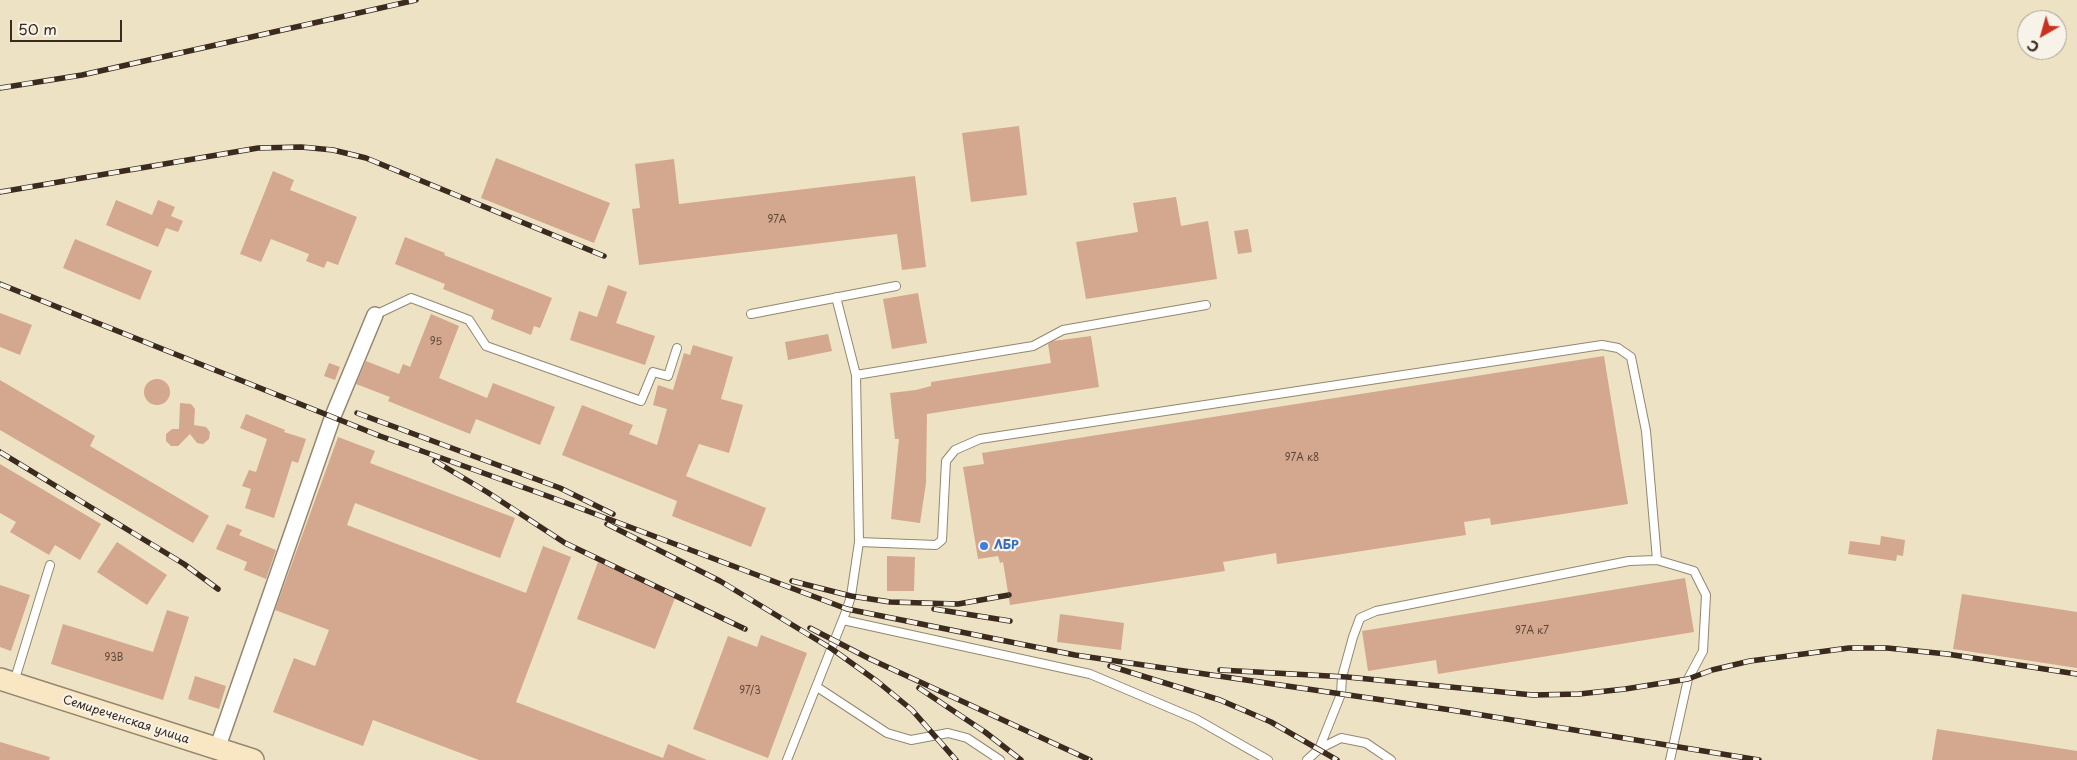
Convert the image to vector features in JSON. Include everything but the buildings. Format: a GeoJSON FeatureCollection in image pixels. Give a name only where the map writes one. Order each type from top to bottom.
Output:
{"type":"FeatureCollection","features":[{"type":"Feature","properties":{"kind":"main road","name":"Семиреченская улица"},"geometry":{"type":"LineString","coordinates":[[7,682],[253,760]]}},
{"type":"Feature","properties":{"kind":"street"},"geometry":{"type":"LineString","coordinates":[[217,748],[333,416],[375,314]]}},
{"type":"Feature","properties":{"kind":"lane"},"geometry":{"type":"LineString","coordinates":[[751,314],[836,296],[896,286]]}},
{"type":"Feature","properties":{"kind":"lane"},"geometry":{"type":"LineString","coordinates":[[787,760],[851,596],[859,542],[856,375],[836,296]]}},
{"type":"Feature","properties":{"kind":"lane"},"geometry":{"type":"LineString","coordinates":[[375,314],[411,298],[469,320],[486,346],[641,401],[653,372],[668,376],[677,348]]}},
{"type":"Feature","properties":{"kind":"lane"},"geometry":{"type":"LineString","coordinates":[[856,375],[1033,346],[1063,330],[1206,305]]}},
{"type":"Feature","properties":{"kind":"lane"},"geometry":{"type":"LineString","coordinates":[[859,542],[936,545],[942,540],[946,461],[955,450],[980,439],[1602,345],[1618,348],[1630,357],[1646,431],[1657,560]]}},
{"type":"Feature","properties":{"kind":"lane"},"geometry":{"type":"LineString","coordinates":[[1319,749],[1341,694],[1342,676],[1360,618],[1376,611],[1619,563],[1657,560],[1694,571],[1706,595],[1702,650],[1688,679],[1670,760]]}},
{"type":"Feature","properties":{"kind":"lane"},"geometry":{"type":"LineString","coordinates":[[7,682],[50,566]]}},
{"type":"Feature","properties":{"kind":"lane"},"geometry":{"type":"LineString","coordinates":[[843,620],[1090,674],[1196,719],[1268,760]]}},
{"type":"Feature","properties":{"kind":"lane"},"geometry":{"type":"LineString","coordinates":[[816,687],[887,733],[912,740],[948,732],[967,738],[1000,760]]}},
{"type":"Feature","properties":{"kind":"lane"},"geometry":{"type":"LineString","coordinates":[[1307,760],[1319,749],[1341,738],[1366,743],[1391,760]]}},
{"type":"Feature","properties":{"kind":"railway"},"geometry":{"type":"LineString","coordinates":[[0,88],[82,75],[416,0]]}},
{"type":"Feature","properties":{"kind":"railway"},"geometry":{"type":"LineString","coordinates":[[0,192],[258,148],[301,147],[333,150],[366,158],[604,256]]}},
{"type":"Feature","properties":{"kind":"railway"},"geometry":{"type":"LineString","coordinates":[[0,284],[380,436],[553,498],[847,609],[1075,655],[1451,710],[1759,760]]}},
{"type":"Feature","properties":{"kind":"railway"},"geometry":{"type":"LineString","coordinates":[[357,413],[560,488],[613,514]]}},
{"type":"Feature","properties":{"kind":"railway"},"geometry":{"type":"LineString","coordinates":[[0,452],[184,564],[218,589]]}},
{"type":"Feature","properties":{"kind":"railway"},"geometry":{"type":"LineString","coordinates":[[435,461],[487,492],[565,543],[745,629]]}},
{"type":"Feature","properties":{"kind":"railway"},"geometry":{"type":"LineString","coordinates":[[607,524],[720,581],[832,649],[878,682],[912,710],[956,760]]}},
{"type":"Feature","properties":{"kind":"railway"},"geometry":{"type":"LineString","coordinates":[[792,581],[851,596],[890,602],[958,604],[1009,595]]}},
{"type":"Feature","properties":{"kind":"railway"},"geometry":{"type":"LineString","coordinates":[[934,609],[1010,621]]}},
{"type":"Feature","properties":{"kind":"railway"},"geometry":{"type":"LineString","coordinates":[[810,628],[870,659],[1090,760]]}},
{"type":"Feature","properties":{"kind":"railway"},"geometry":{"type":"LineString","coordinates":[[1220,670],[1347,677],[1533,695],[1579,694],[1688,679],[1712,670],[1750,661],[1849,648],[1887,648],[1947,654],[2077,674]]}},
{"type":"Feature","properties":{"kind":"railway"},"geometry":{"type":"LineString","coordinates":[[1110,666],[1220,700],[1271,722],[1337,760]]}},
{"type":"Feature","properties":{"kind":"railway"},"geometry":{"type":"LineString","coordinates":[[919,688],[985,732],[1021,760]]}},
{"type":"Feature","properties":{"kind":"place","name":"ЛБР"},"geometry":{"type":"Point","coordinates":[984,546]}}]}
